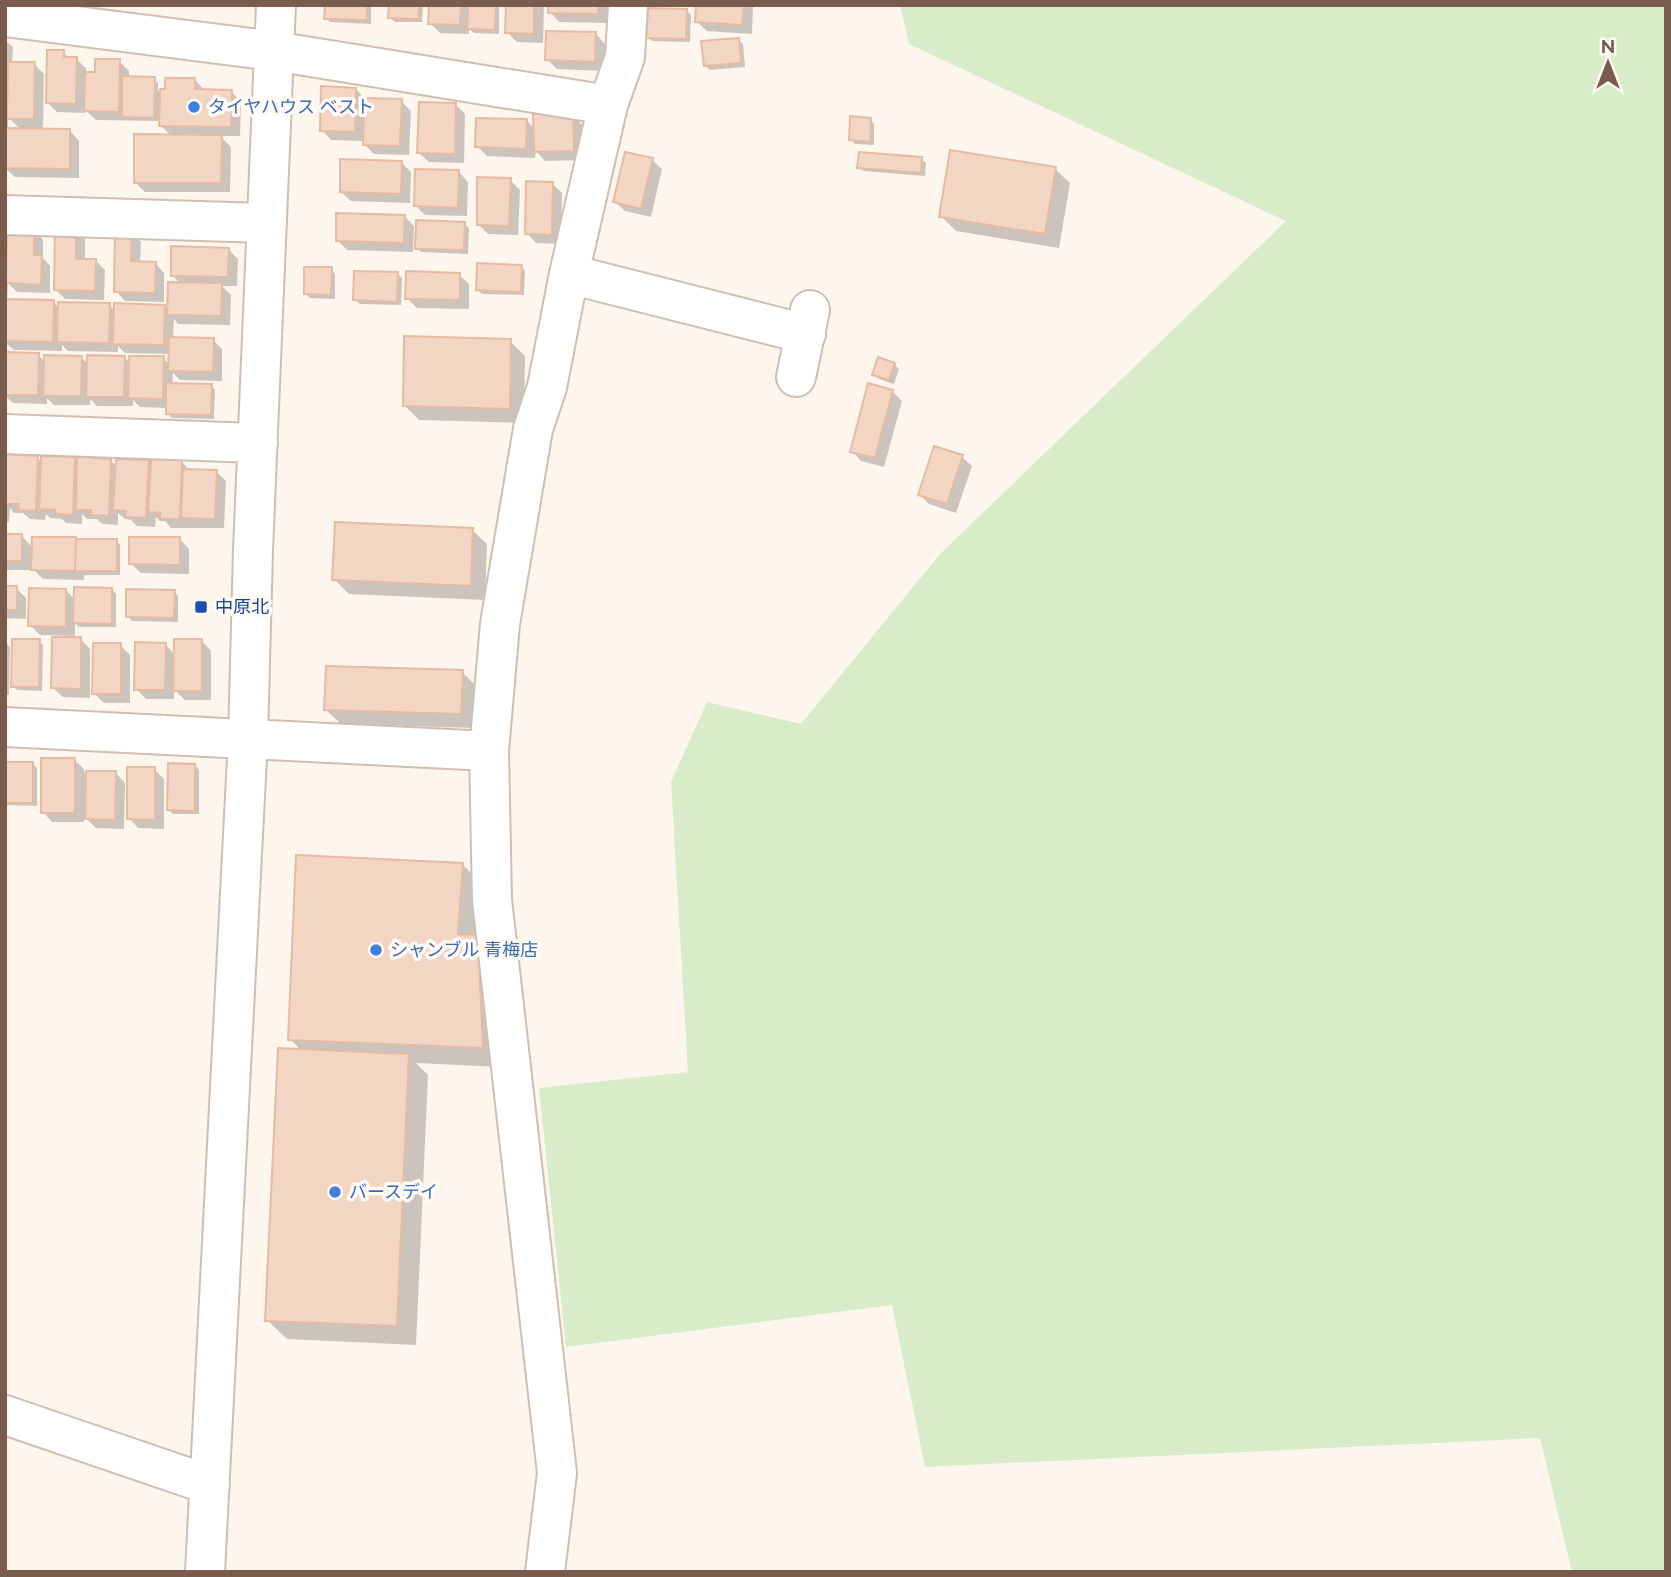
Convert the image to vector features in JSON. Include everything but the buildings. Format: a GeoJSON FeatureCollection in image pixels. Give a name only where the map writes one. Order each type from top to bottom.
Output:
{"type":"FeatureCollection","features":[{"type":"Feature","properties":{"kind":"street"},"geometry":{"type":"LineString","coordinates":[[205,1572],[247,738],[276,5]]}},
{"type":"Feature","properties":{"kind":"street"},"geometry":{"type":"LineString","coordinates":[[545,1572],[556,1473],[492,900],[489,751],[499,624],[533,429],[547,387],[569,274],[608,105],[625,57],[628,5]]}},
{"type":"Feature","properties":{"kind":"street"},"geometry":{"type":"LineString","coordinates":[[5,17],[274,51],[608,105]]}},
{"type":"Feature","properties":{"kind":"street"},"geometry":{"type":"LineString","coordinates":[[5,215],[267,223]]}},
{"type":"Feature","properties":{"kind":"street"},"geometry":{"type":"LineString","coordinates":[[569,274],[808,322],[796,377]]}},
{"type":"Feature","properties":{"kind":"street"},"geometry":{"type":"LineString","coordinates":[[5,434],[258,443]]}},
{"type":"Feature","properties":{"kind":"street"},"geometry":{"type":"LineString","coordinates":[[5,727],[489,751]]}},
{"type":"Feature","properties":{"kind":"street"},"geometry":{"type":"LineString","coordinates":[[5,1415],[210,1485]]}},
{"type":"Feature","properties":{"kind":"green space"},"geometry":{"type":"Polygon","coordinates":[[[900,5],[1666,5],[1666,1572],[1572,1572],[1540,1438],[925,1467],[892,1305],[566,1347],[539,1088],[688,1072],[671,782],[707,702],[801,724],[940,554],[1286,221],[909,44],[900,5]]]}},
{"type":"Feature","properties":{"kind":"place","name":"タイヤハウス ベスト"},"geometry":{"type":"Point","coordinates":[194,107]}},
{"type":"Feature","properties":{"kind":"place","name":"中原北"},"geometry":{"type":"Point","coordinates":[201,607]}},
{"type":"Feature","properties":{"kind":"place","name":"シャンブル 青梅店"},"geometry":{"type":"Point","coordinates":[376,950]}},
{"type":"Feature","properties":{"kind":"place","name":"バースデイ"},"geometry":{"type":"Point","coordinates":[335,1192]}}]}
